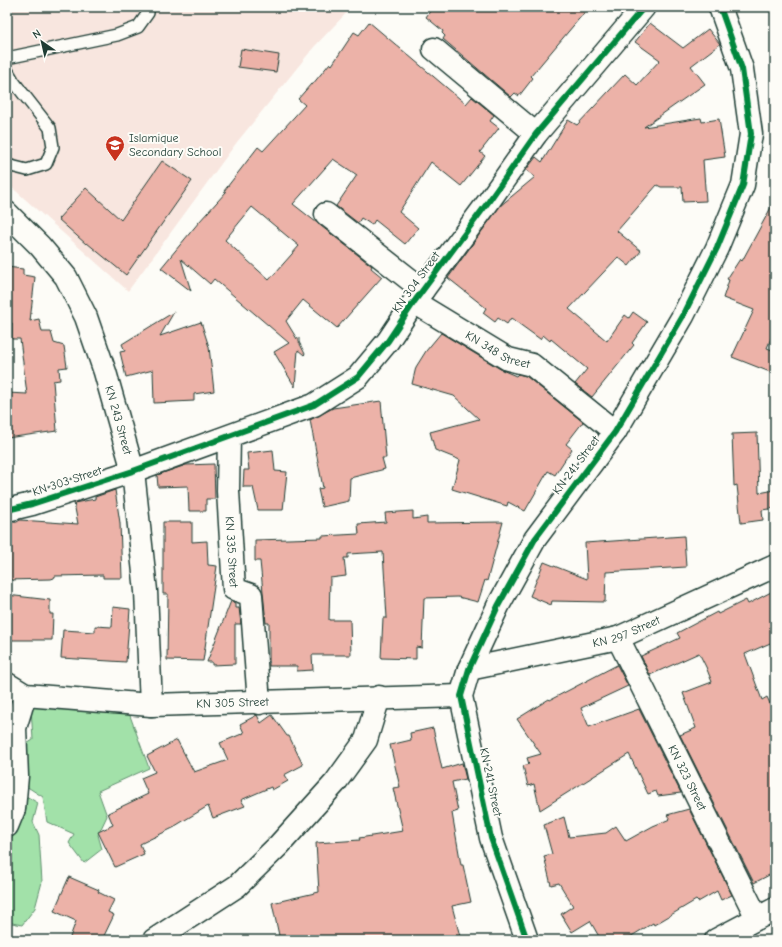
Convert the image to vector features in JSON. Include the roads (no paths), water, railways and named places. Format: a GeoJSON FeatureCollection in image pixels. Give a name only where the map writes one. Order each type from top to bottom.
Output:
{"type":"FeatureCollection","features":[{"type":"Feature","properties":{"kind":"street","name":"KN 304 Street"},"geometry":{"type":"LineString","coordinates":[[133,471],[314,405],[358,377],[388,341],[418,296],[489,201],[536,134],[644,7]]}},
{"type":"Feature","properties":{"kind":"street","name":"KN 241 Street"},"geometry":{"type":"LineString","coordinates":[[526,940],[491,838],[461,696],[469,669],[498,606],[535,539],[577,480],[615,432],[683,316],[717,248],[743,185],[751,134],[742,69],[720,7]]}},
{"type":"Feature","properties":{"kind":"street"},"geometry":{"type":"LineString","coordinates":[[434,49],[536,134]]}},
{"type":"Feature","properties":{"kind":"street","name":"KN 243 Street"},"geometry":{"type":"LineString","coordinates":[[7,213],[40,246],[66,277],[86,317],[106,372],[133,471],[146,592],[151,705]]}},
{"type":"Feature","properties":{"kind":"street","name":"KN 348 Street"},"geometry":{"type":"LineString","coordinates":[[326,214],[418,296],[508,359],[532,365],[615,432]]}},
{"type":"Feature","properties":{"kind":"street","name":"KN 335 Street"},"geometry":{"type":"LineString","coordinates":[[229,437],[228,491],[234,589],[252,595],[259,703]]}},
{"type":"Feature","properties":{"kind":"street","name":"KN 303 Street"},"geometry":{"type":"LineString","coordinates":[[7,510],[32,504],[133,471]]}},
{"type":"Feature","properties":{"kind":"street","name":"KN 297 Street"},"geometry":{"type":"LineString","coordinates":[[469,669],[618,638],[775,566]]}},
{"type":"Feature","properties":{"kind":"street","name":"KN 323 Street"},"geometry":{"type":"LineString","coordinates":[[618,638],[766,913]]}},
{"type":"Feature","properties":{"kind":"street"},"geometry":{"type":"LineString","coordinates":[[7,826],[14,809],[16,782],[16,690]]}},
{"type":"Feature","properties":{"kind":"street","name":"KN 305 Street"},"geometry":{"type":"LineString","coordinates":[[16,690],[151,705],[259,703],[378,697],[461,696]]}},
{"type":"Feature","properties":{"kind":"street"},"geometry":{"type":"LineString","coordinates":[[154,940],[237,886],[279,845],[335,783],[366,740],[378,697]]}},
{"type":"Feature","properties":{"kind":"street"},"geometry":{"type":"LineString","coordinates":[[716,940],[766,913]]}},
{"type":"Feature","properties":{"kind":"lane"},"geometry":{"type":"LineString","coordinates":[[7,58],[117,35],[138,26],[148,14],[148,7]]}},
{"type":"Feature","properties":{"kind":"lane"},"geometry":{"type":"LineString","coordinates":[[7,70],[14,82],[50,128],[53,147],[46,164],[27,170],[7,165]]}},
{"type":"Feature","properties":{"kind":"place","name":"Islamique Secondary School"},"geometry":{"type":"Point","coordinates":[115,162]}}]}
